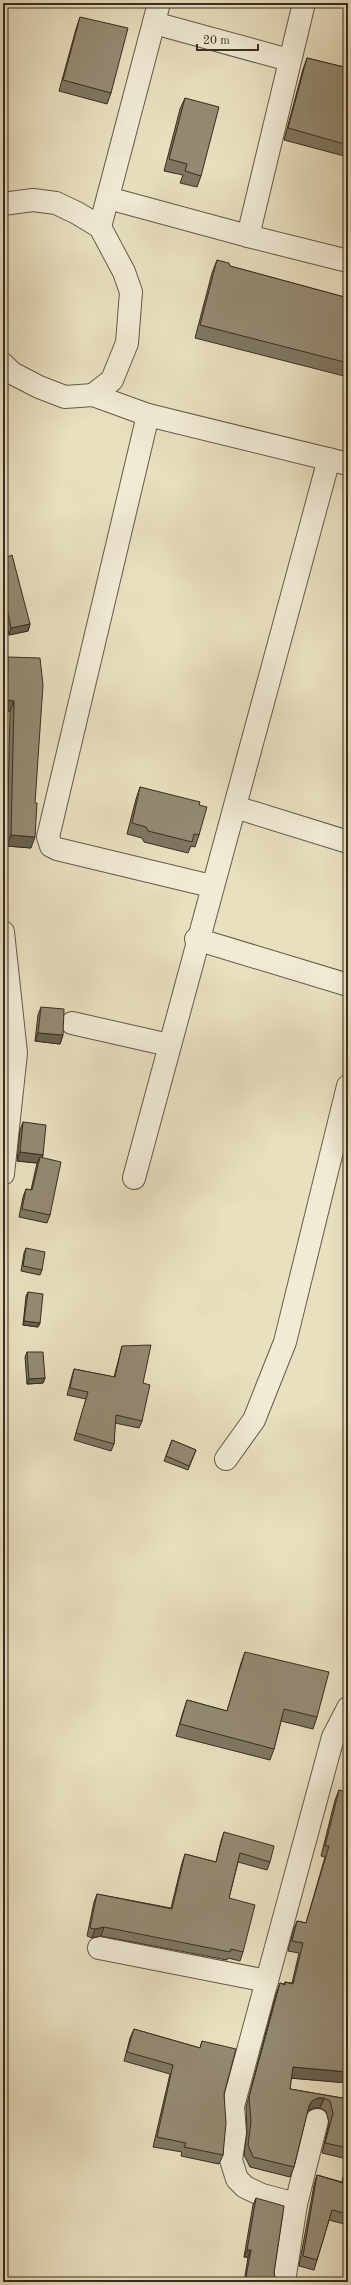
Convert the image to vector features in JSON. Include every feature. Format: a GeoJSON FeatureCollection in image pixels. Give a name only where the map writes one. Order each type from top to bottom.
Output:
{"type":"FeatureCollection","features":[{"type":"Feature","properties":{"kind":"street"},"geometry":{"type":"LineString","coordinates":[[248,236],[289,60],[304,3]]}},
{"type":"Feature","properties":{"kind":"street"},"geometry":{"type":"LineString","coordinates":[[100,227],[156,13],[289,60]]}},
{"type":"Feature","properties":{"kind":"street"},"geometry":{"type":"LineString","coordinates":[[108,198],[248,236],[348,261]]}},
{"type":"Feature","properties":{"kind":"street"},"geometry":{"type":"LineString","coordinates":[[3,204],[33,200],[56,203],[100,227],[124,272],[131,292],[126,343],[112,380],[93,395]]}},
{"type":"Feature","properties":{"kind":"street"},"geometry":{"type":"LineString","coordinates":[[3,364],[12,373],[39,387],[65,397],[93,395],[148,415],[338,461],[211,886],[134,1178]]}},
{"type":"Feature","properties":{"kind":"street"},"geometry":{"type":"LineString","coordinates":[[148,415],[48,837],[51,846],[57,849],[211,886]]}},
{"type":"Feature","properties":{"kind":"street"},"geometry":{"type":"LineString","coordinates":[[235,807],[348,842]]}},
{"type":"Feature","properties":{"kind":"street"},"geometry":{"type":"LineString","coordinates":[[3,932],[16,1053],[3,1174]]}},
{"type":"Feature","properties":{"kind":"street"},"geometry":{"type":"LineString","coordinates":[[196,939],[348,985]]}},
{"type":"Feature","properties":{"kind":"street"},"geometry":{"type":"LineString","coordinates":[[72,1023],[169,1045]]}},
{"type":"Feature","properties":{"kind":"street"},"geometry":{"type":"LineString","coordinates":[[226,1459],[254,1420],[285,1342],[343,1124],[348,1086]]}},
{"type":"Feature","properties":{"kind":"street"},"geometry":{"type":"LineString","coordinates":[[296,2204],[262,2195],[245,2187],[237,2179],[231,2160],[235,2133],[233,2106],[333,1737],[348,1708]]}},
{"type":"Feature","properties":{"kind":"street"},"geometry":{"type":"LineString","coordinates":[[99,1948],[267,1981]]}},
{"type":"Feature","properties":{"kind":"street"},"geometry":{"type":"LineString","coordinates":[[284,2282],[296,2204],[317,2120]]}},
{"type":"Feature","properties":{"kind":"building"},"geometry":{"type":"Polygon","coordinates":[[[80,17],[128,28],[111,93],[63,80],[80,17]]]}},
{"type":"Feature","properties":{"kind":"building"},"geometry":{"type":"Polygon","coordinates":[[[307,58],[348,68],[348,145],[288,128],[307,58]]]}},
{"type":"Feature","properties":{"kind":"building"},"geometry":{"type":"Polygon","coordinates":[[[185,98],[219,107],[201,176],[185,171],[187,164],[169,159],[185,98]]]}},
{"type":"Feature","properties":{"kind":"building"},"geometry":{"type":"Polygon","coordinates":[[[217,260],[229,263],[230,266],[348,298],[348,363],[200,325],[217,260]]]}},
{"type":"Feature","properties":{"kind":"building"},"geometry":{"type":"Polygon","coordinates":[[[12,555],[30,624],[11,628],[3,588],[3,559],[12,555]]]}},
{"type":"Feature","properties":{"kind":"building"},"geometry":{"type":"Polygon","coordinates":[[[8,657],[40,658],[43,685],[35,803],[37,803],[35,837],[11,835],[14,701],[7,700],[8,657]]]}},
{"type":"Feature","properties":{"kind":"building"},"geometry":{"type":"Polygon","coordinates":[[[140,787],[200,802],[199,805],[207,807],[199,835],[194,834],[192,842],[148,831],[146,827],[132,823],[140,787]]]}},
{"type":"Feature","properties":{"kind":"building"},"geometry":{"type":"Polygon","coordinates":[[[41,1007],[64,1009],[63,1035],[38,1033],[41,1007]]]}},
{"type":"Feature","properties":{"kind":"building"},"geometry":{"type":"Polygon","coordinates":[[[23,1122],[46,1125],[43,1155],[20,1152],[23,1122]]]}},
{"type":"Feature","properties":{"kind":"building"},"geometry":{"type":"Polygon","coordinates":[[[40,1157],[61,1162],[50,1215],[22,1209],[26,1189],[32,1190],[40,1157]]]}},
{"type":"Feature","properties":{"kind":"building"},"geometry":{"type":"Polygon","coordinates":[[[26,1248],[45,1252],[42,1270],[23,1266],[26,1248]]]}},
{"type":"Feature","properties":{"kind":"building"},"geometry":{"type":"Polygon","coordinates":[[[28,1292],[43,1294],[40,1323],[24,1321],[28,1292]]]}},
{"type":"Feature","properties":{"kind":"building"},"geometry":{"type":"Polygon","coordinates":[[[151,1345],[143,1383],[150,1385],[142,1421],[116,1415],[114,1444],[76,1433],[88,1392],[70,1388],[74,1369],[115,1377],[122,1346],[151,1345]]]}},
{"type":"Feature","properties":{"kind":"building"},"geometry":{"type":"Polygon","coordinates":[[[27,1352],[43,1352],[45,1378],[29,1379],[27,1352]]]}},
{"type":"Feature","properties":{"kind":"building"},"geometry":{"type":"Polygon","coordinates":[[[172,1440],[196,1450],[189,1466],[166,1456],[172,1440]]]}},
{"type":"Feature","properties":{"kind":"building"},"geometry":{"type":"Polygon","coordinates":[[[245,1652],[329,1672],[317,1717],[284,1709],[274,1749],[180,1724],[187,1700],[227,1711],[245,1652]]]}},
{"type":"Feature","properties":{"kind":"building"},"geometry":{"type":"Polygon","coordinates":[[[339,1790],[348,1792],[348,2072],[293,2067],[290,2089],[348,2099],[348,2148],[325,2143],[333,2113],[330,2101],[324,2098],[318,2098],[312,2101],[309,2106],[294,2167],[253,2157],[248,2145],[251,2122],[249,2097],[280,1983],[285,1985],[285,1982],[293,1984],[303,1943],[292,1941],[297,1921],[306,1923],[329,1846],[325,1846],[339,1790]]]}},
{"type":"Feature","properties":{"kind":"building"},"geometry":{"type":"Polygon","coordinates":[[[224,1832],[274,1846],[270,1862],[240,1853],[229,1898],[255,1905],[243,1952],[231,1949],[230,1952],[104,1927],[95,1929],[90,1928],[97,1894],[172,1909],[185,1854],[216,1862],[224,1832]]]}},
{"type":"Feature","properties":{"kind":"building"},"geometry":{"type":"Polygon","coordinates":[[[134,2029],[200,2048],[202,2041],[236,2049],[224,2094],[226,2123],[223,2155],[184,2147],[186,2143],[157,2137],[173,2065],[127,2052],[134,2029]]]}},
{"type":"Feature","properties":{"kind":"building"},"geometry":{"type":"Polygon","coordinates":[[[348,2161],[348,2214],[332,2210],[317,2260],[303,2256],[317,2175],[343,2183],[348,2161]]]}},
{"type":"Feature","properties":{"kind":"building"},"geometry":{"type":"Polygon","coordinates":[[[256,2198],[284,2206],[274,2273],[276,2282],[245,2282],[251,2250],[247,2250],[256,2198]]]}}]}
